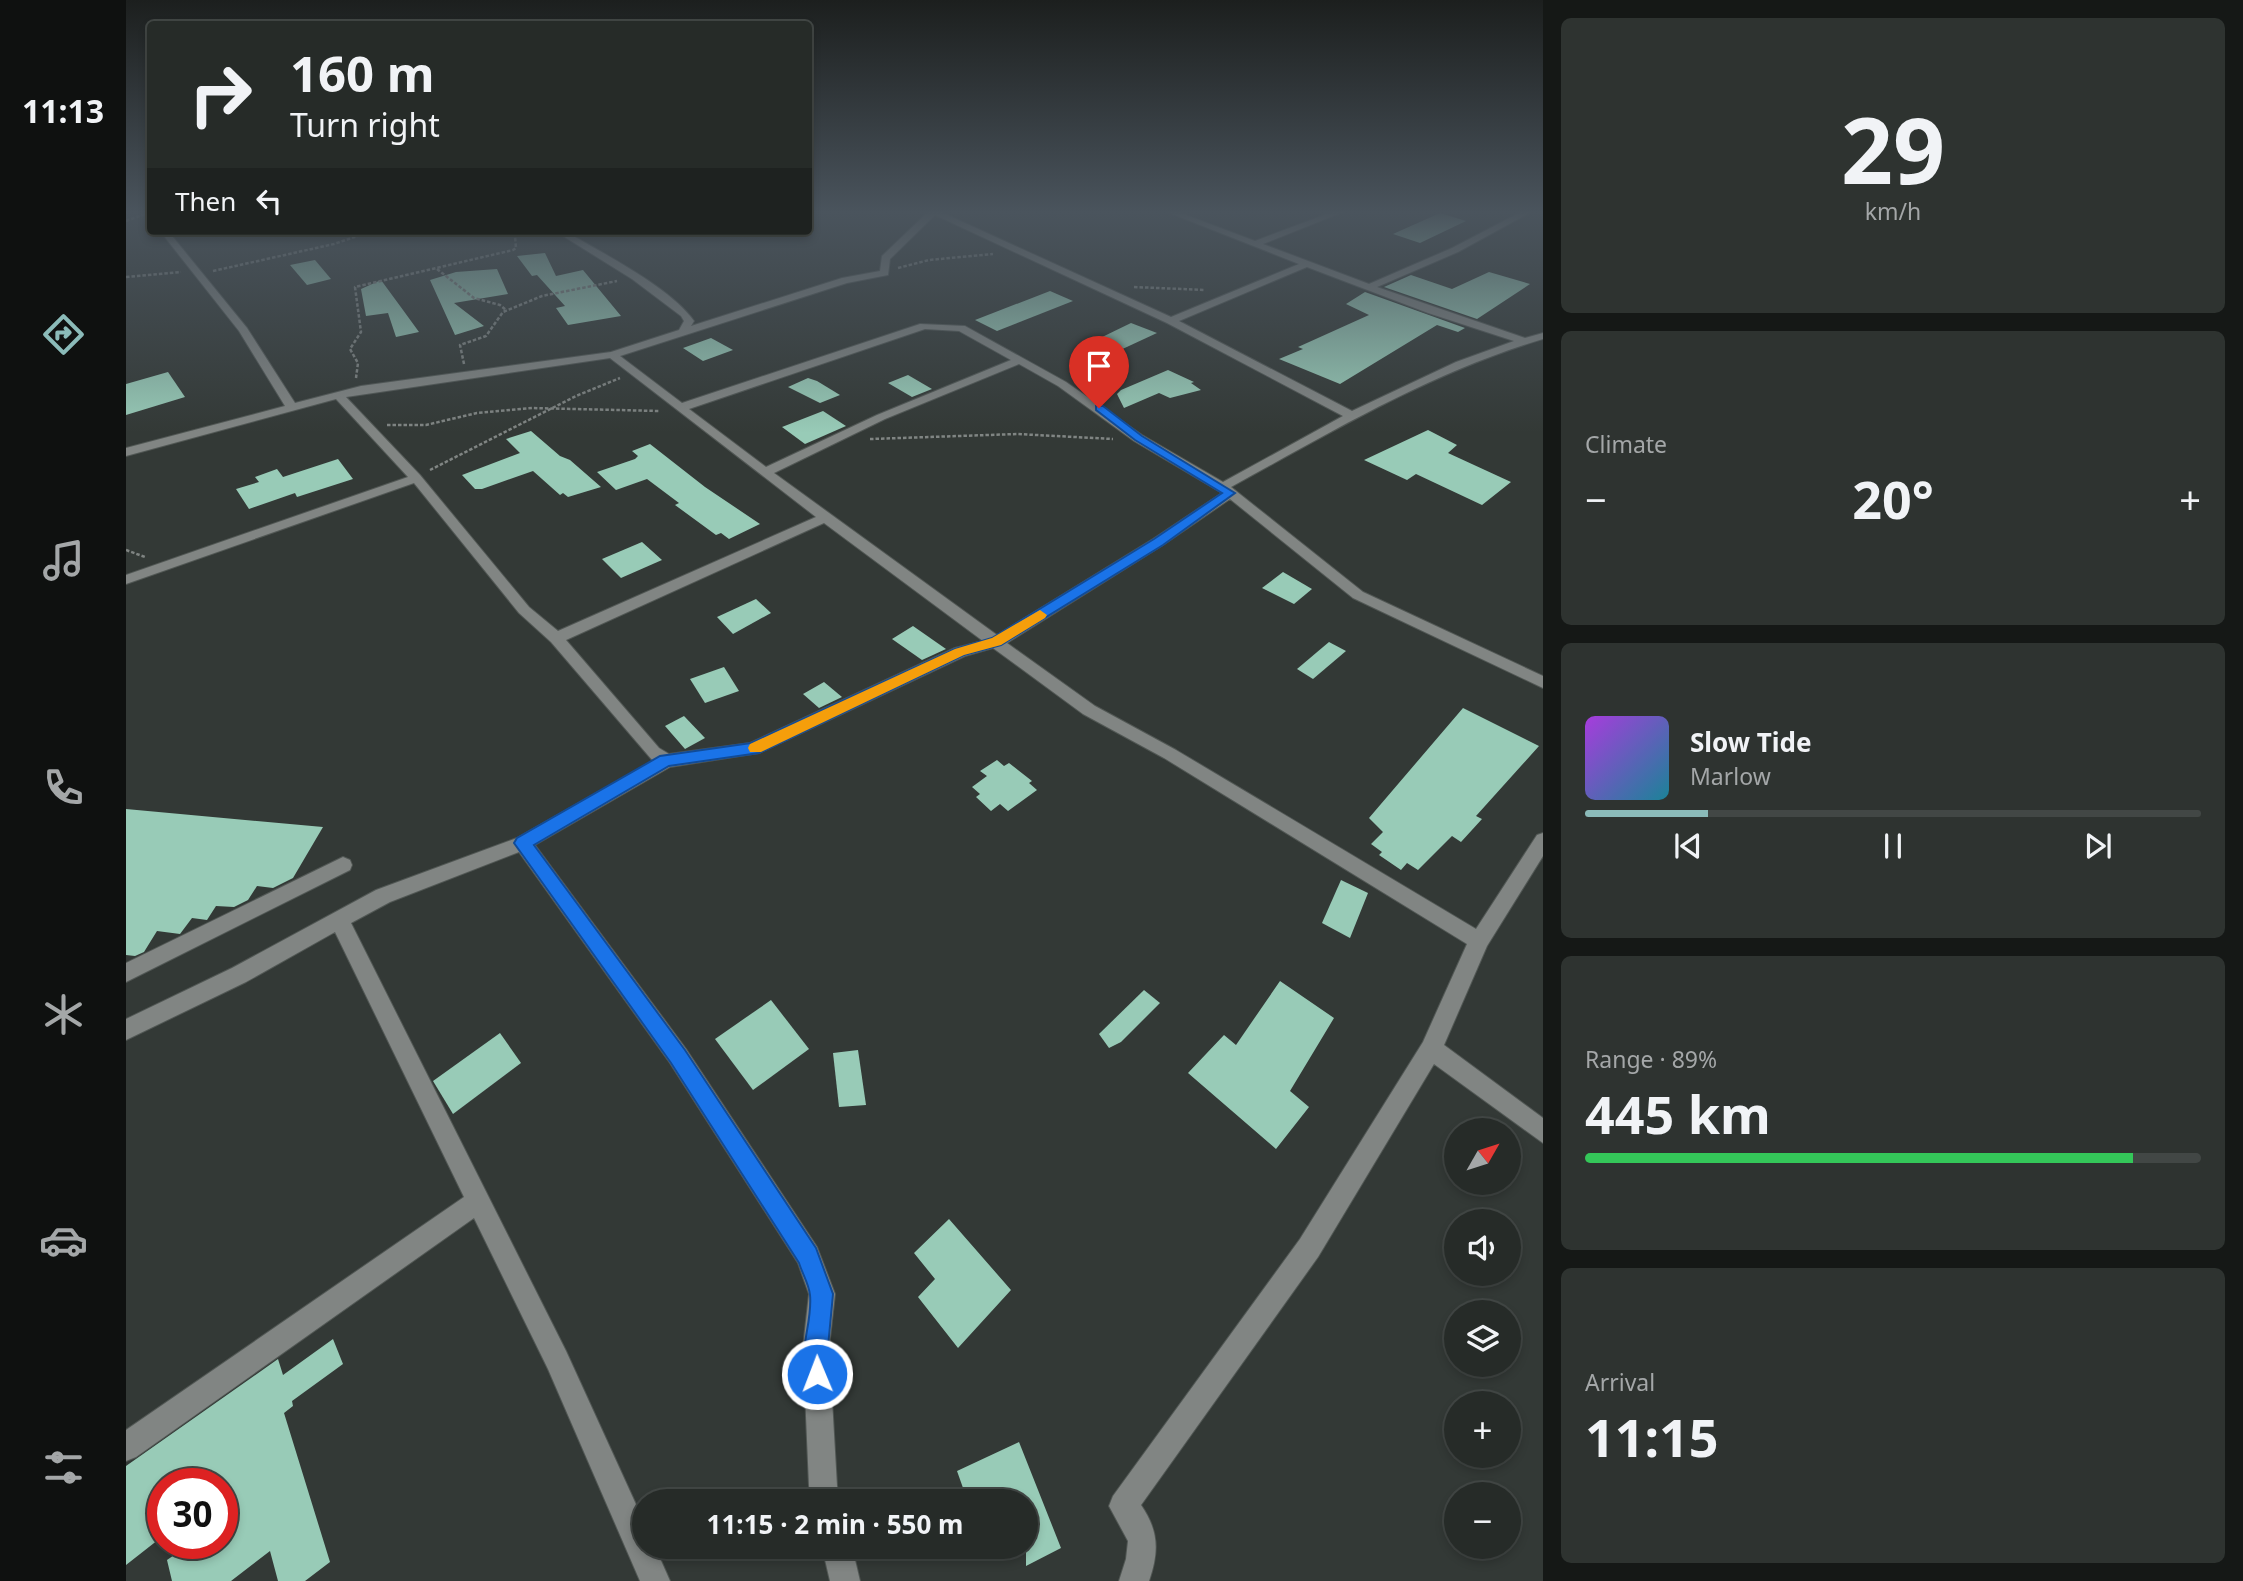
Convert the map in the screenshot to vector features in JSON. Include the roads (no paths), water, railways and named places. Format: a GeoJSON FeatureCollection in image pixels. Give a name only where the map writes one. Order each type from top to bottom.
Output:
{"type":"FeatureCollection","features":[{"type":"Feature","properties":{"kind":"street"},"geometry":{"type":"LineString","coordinates":[[208,286],[243,330],[292,408]]}},
{"type":"Feature","properties":{"kind":"street"},"geometry":{"type":"LineString","coordinates":[[646,286],[687,317],[688,325],[682,333]]}},
{"type":"Feature","properties":{"kind":"street"},"geometry":{"type":"LineString","coordinates":[[126,452],[361,389],[612,355],[827,286]]}},
{"type":"Feature","properties":{"kind":"street"},"geometry":{"type":"LineString","coordinates":[[1099,286],[1354,417]]}},
{"type":"Feature","properties":{"kind":"street"},"geometry":{"type":"LineString","coordinates":[[1171,321],[1257,286]]}},
{"type":"Feature","properties":{"kind":"street"},"geometry":{"type":"LineString","coordinates":[[1370,286],[1523,341]]}},
{"type":"Feature","properties":{"kind":"street"},"geometry":{"type":"LineString","coordinates":[[681,410],[924,326],[961,328],[1086,399],[1138,438],[1226,490],[1358,595],[1543,682]]}},
{"type":"Feature","properties":{"kind":"street"},"geometry":{"type":"LineString","coordinates":[[126,1030],[239,975],[339,919],[407,886],[523,843],[666,761],[753,749],[960,652],[997,642],[1158,542],[1226,490],[1354,417],[1473,358],[1543,336]]}},
{"type":"Feature","properties":{"kind":"street"},"geometry":{"type":"LineString","coordinates":[[612,355],[825,518],[1089,710],[1182,761],[1479,941]]}},
{"type":"Feature","properties":{"kind":"street"},"geometry":{"type":"LineString","coordinates":[[767,471],[881,417],[1018,361]]}},
{"type":"Feature","properties":{"kind":"street"},"geometry":{"type":"LineString","coordinates":[[339,396],[417,480],[524,610],[556,638],[646,744],[666,761]]}},
{"type":"Feature","properties":{"kind":"street"},"geometry":{"type":"LineString","coordinates":[[126,580],[417,480]]}},
{"type":"Feature","properties":{"kind":"street"},"geometry":{"type":"LineString","coordinates":[[556,638],[825,518]]}},
{"type":"Feature","properties":{"kind":"street"},"geometry":{"type":"LineString","coordinates":[[523,843],[678,1056],[808,1256],[822,1294],[816,1347],[824,1489]]}},
{"type":"Feature","properties":{"kind":"street"},"geometry":{"type":"LineString","coordinates":[[1134,1581],[1145,1550],[1136,1521],[1123,1506],[1309,1248],[1431,1049],[1479,941],[1539,853]]}},
{"type":"Feature","properties":{"kind":"street"},"geometry":{"type":"LineString","coordinates":[[126,973],[343,865]]}},
{"type":"Feature","properties":{"kind":"street"},"geometry":{"type":"LineString","coordinates":[[339,919],[557,1360],[654,1581]]}},
{"type":"Feature","properties":{"kind":"street"},"geometry":{"type":"LineString","coordinates":[[1431,1049],[1543,1132]]}},
{"type":"Feature","properties":{"kind":"street"},"geometry":{"type":"LineString","coordinates":[[126,1447],[477,1202]]}},
{"type":"Feature","properties":{"kind":"street"},"geometry":{"type":"LineString","coordinates":[[840,1559],[845,1581]]}}]}
